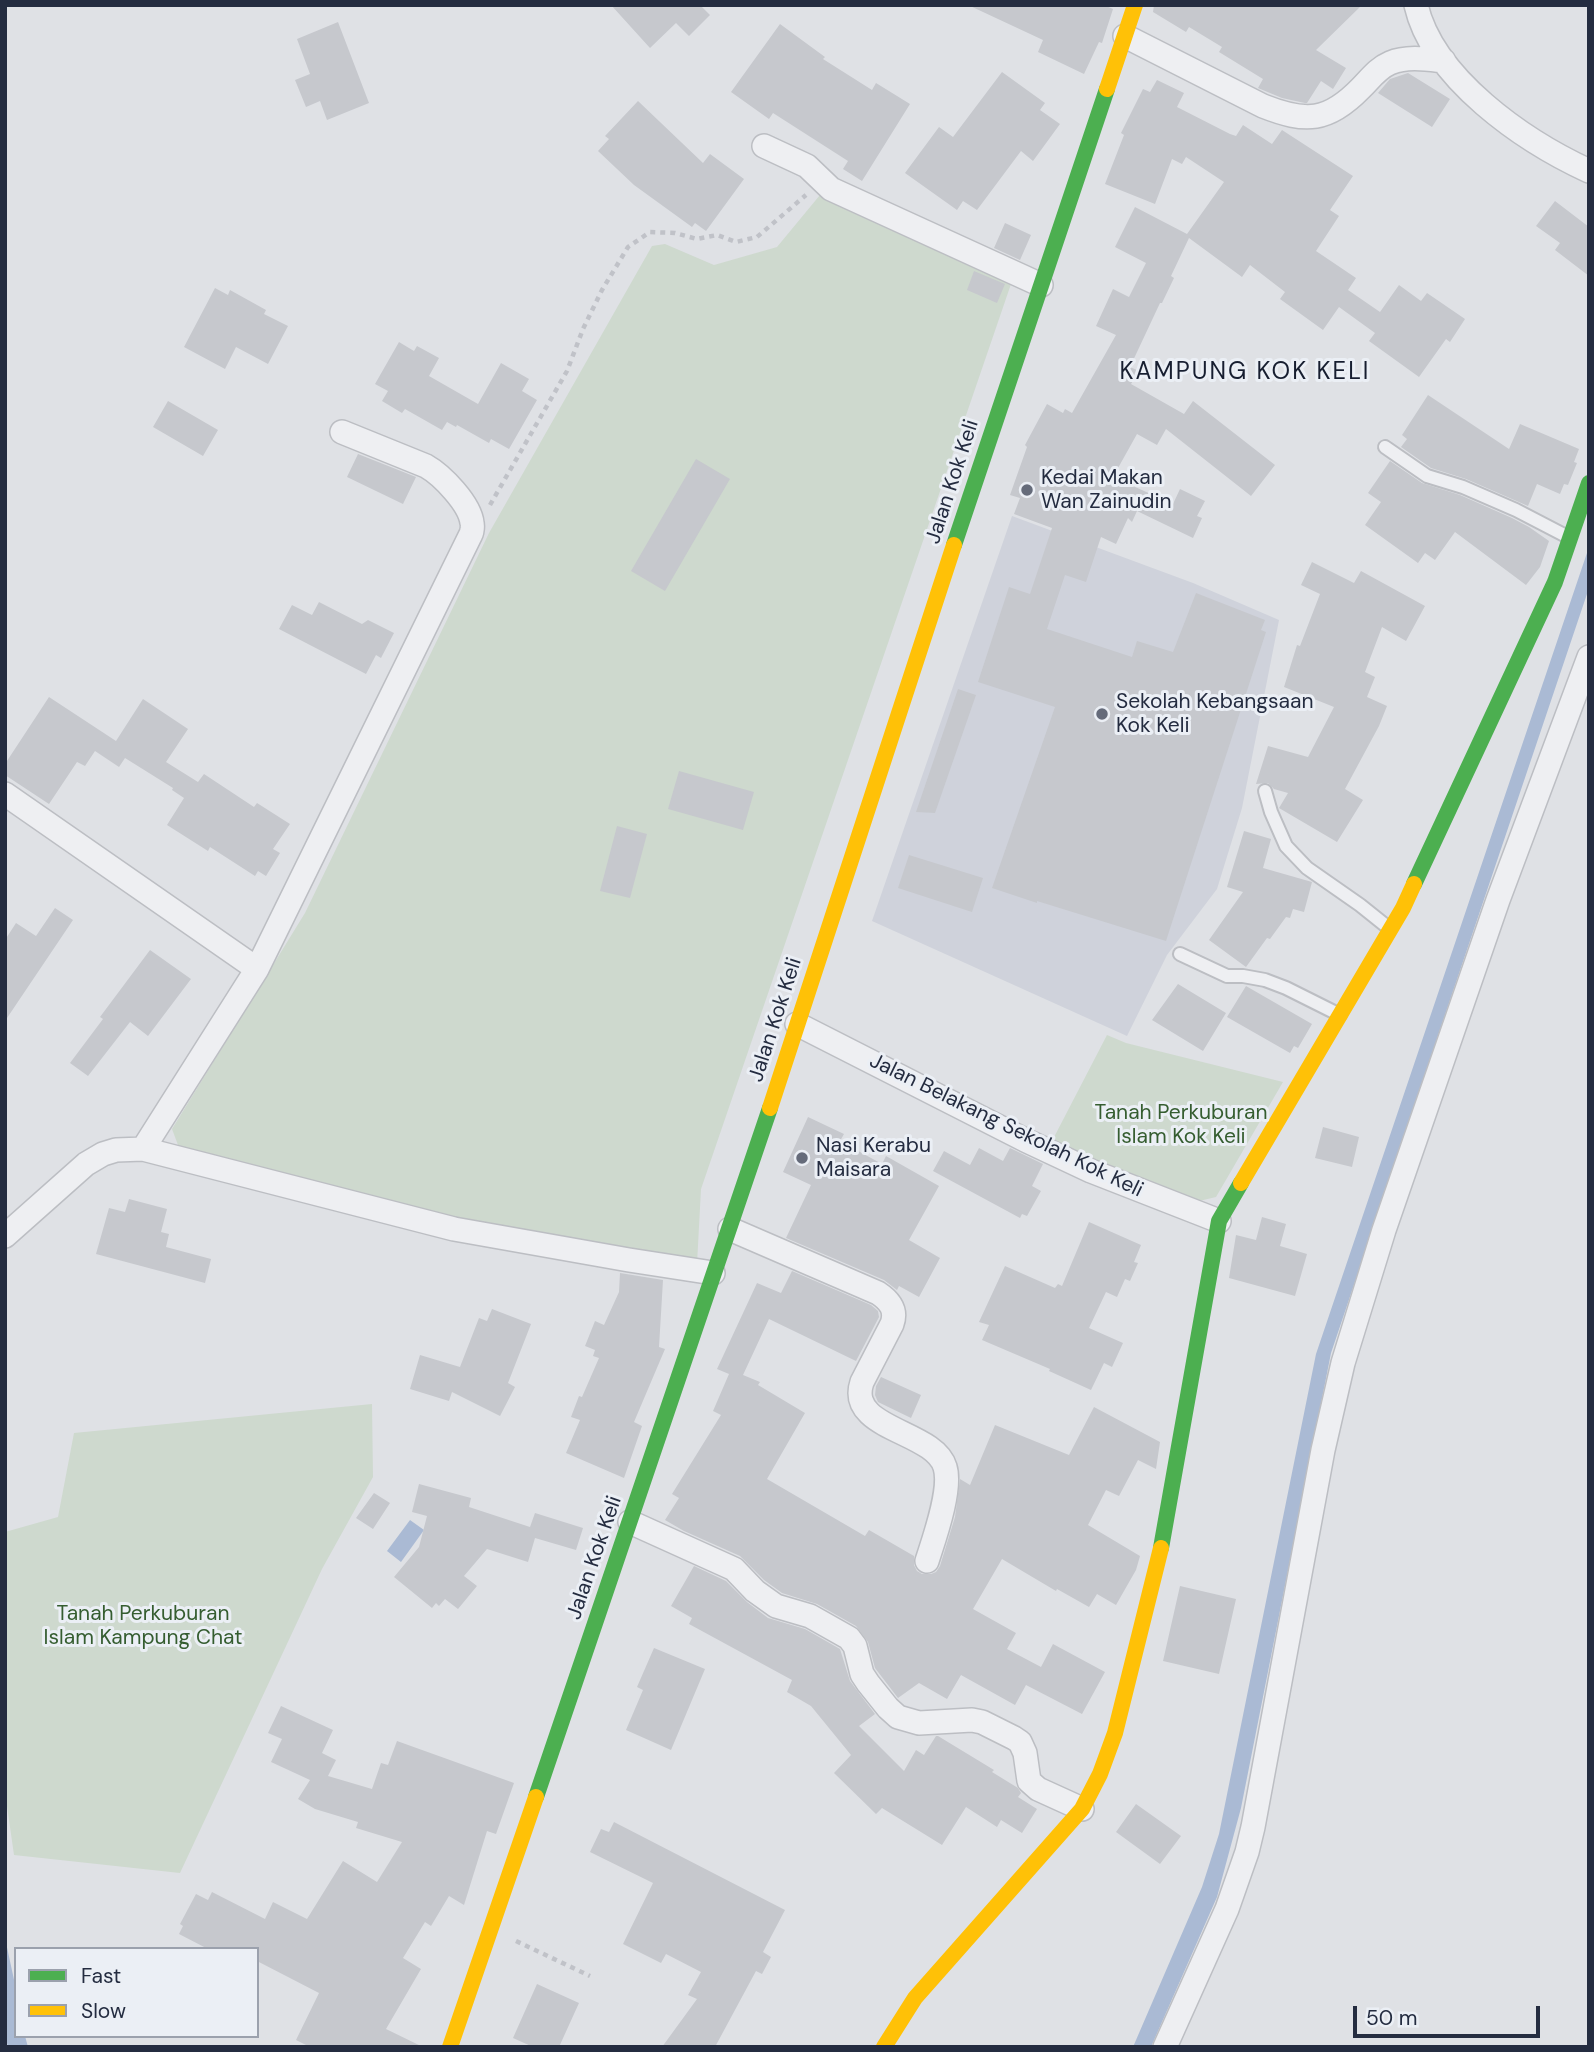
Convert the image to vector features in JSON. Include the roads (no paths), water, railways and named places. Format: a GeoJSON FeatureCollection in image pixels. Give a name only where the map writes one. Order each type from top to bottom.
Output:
{"type":"FeatureCollection","features":[{"type":"Feature","properties":{"kind":"street","name":"Jalan Kok Keli"},"geometry":{"type":"LineString","coordinates":[[450,2047],[730,1229],[1136,5]]}},
{"type":"Feature","properties":{"kind":"street"},"geometry":{"type":"LineString","coordinates":[[1416,5],[1425,28],[1444,61],[1470,93],[1548,151],[1589,172]]}},
{"type":"Feature","properties":{"kind":"street"},"geometry":{"type":"LineString","coordinates":[[1125,36],[1263,106],[1300,117],[1328,114],[1342,106],[1380,68],[1388,64],[1412,58],[1444,61]]}},
{"type":"Feature","properties":{"kind":"street"},"geometry":{"type":"LineString","coordinates":[[764,146],[807,166],[831,189],[1041,285]]}},
{"type":"Feature","properties":{"kind":"street"},"geometry":{"type":"LineString","coordinates":[[143,1149],[257,969],[471,534],[473,523],[468,512],[447,481],[438,473],[342,432]]}},
{"type":"Feature","properties":{"kind":"street"},"geometry":{"type":"LineString","coordinates":[[884,2047],[915,1997],[1082,1809],[1100,1774],[1115,1733],[1161,1550],[1219,1221],[1390,930],[1430,851],[1549,594],[1589,484]]}},
{"type":"Feature","properties":{"kind":"street"},"geometry":{"type":"LineString","coordinates":[[1165,2047],[1227,1909],[1254,1827],[1343,1363],[1384,1230],[1498,900],[1589,657]]}},
{"type":"Feature","properties":{"kind":"street"},"geometry":{"type":"LineString","coordinates":[[5,794],[257,969]]}},
{"type":"Feature","properties":{"kind":"street","name":"Jalan Belakang Sekolah Kok Keli"},"geometry":{"type":"LineString","coordinates":[[797,1024],[1080,1166],[1219,1221]]}},
{"type":"Feature","properties":{"kind":"street"},"geometry":{"type":"LineString","coordinates":[[5,1236],[86,1164],[116,1150],[143,1149],[454,1229],[713,1273]]}},
{"type":"Feature","properties":{"kind":"street"},"geometry":{"type":"LineString","coordinates":[[730,1229],[878,1293],[892,1306],[892,1324],[862,1382],[862,1405],[871,1415],[935,1451],[945,1466],[947,1487],[927,1561]]}},
{"type":"Feature","properties":{"kind":"street"},"geometry":{"type":"LineString","coordinates":[[630,1522],[729,1566],[755,1591],[776,1606],[810,1616],[849,1638],[855,1646],[862,1674],[898,1717],[919,1723],[972,1720],[982,1722],[1014,1738],[1023,1747],[1027,1776],[1032,1785],[1082,1809]]}},
{"type":"Feature","properties":{"kind":"lane"},"geometry":{"type":"LineString","coordinates":[[1385,447],[1427,476],[1464,487],[1571,539]]}},
{"type":"Feature","properties":{"kind":"lane"},"geometry":{"type":"LineString","coordinates":[[1265,791],[1286,846],[1307,868],[1390,930]]}},
{"type":"Feature","properties":{"kind":"lane"},"geometry":{"type":"LineString","coordinates":[[1180,954],[1227,976],[1265,980],[1286,988],[1340,1015]]}},
{"type":"Feature","properties":{"kind":"water"},"geometry":{"type":"Polygon","coordinates":[[[1589,547],[1589,588],[1331,1353],[1241,1808],[1217,1897],[1151,2047],[1133,2047],[1202,1887],[1219,1834],[1316,1354],[1589,547]]]}},
{"type":"Feature","properties":{"kind":"water"},"geometry":{"type":"Polygon","coordinates":[[[410,1520],[424,1530],[401,1562],[387,1551],[410,1520]]]}},
{"type":"Feature","properties":{"kind":"water"},"geometry":{"type":"Polygon","coordinates":[[[5,1938],[14,1980],[14,2038],[26,2038],[28,2047],[8,2047],[5,2035],[5,1938]]]}},
{"type":"Feature","properties":{"kind":"place","name":"Kedai Makan Wan Zainudin"},"geometry":{"type":"Point","coordinates":[1027,490]}},
{"type":"Feature","properties":{"kind":"place","name":"Sekolah Kebangsaan Kok Keli"},"geometry":{"type":"Point","coordinates":[1102,714]}},
{"type":"Feature","properties":{"kind":"place","name":"Nasi Kerabu Maisara"},"geometry":{"type":"Point","coordinates":[802,1158]}},
{"type":"Feature","properties":{"kind":"district","name":"KAMPUNG KOK KELI"},"geometry":{"type":"Point","coordinates":[1245,373]}},
{"type":"Feature","properties":{"kind":"park label","name":"Tanah Perkuburan Islam Kok Keli"},"geometry":{"type":"Point","coordinates":[1181,1125]}},
{"type":"Feature","properties":{"kind":"park label","name":"Tanah Perkuburan Islam Kampung Chat"},"geometry":{"type":"Point","coordinates":[143,1626]}}]}
